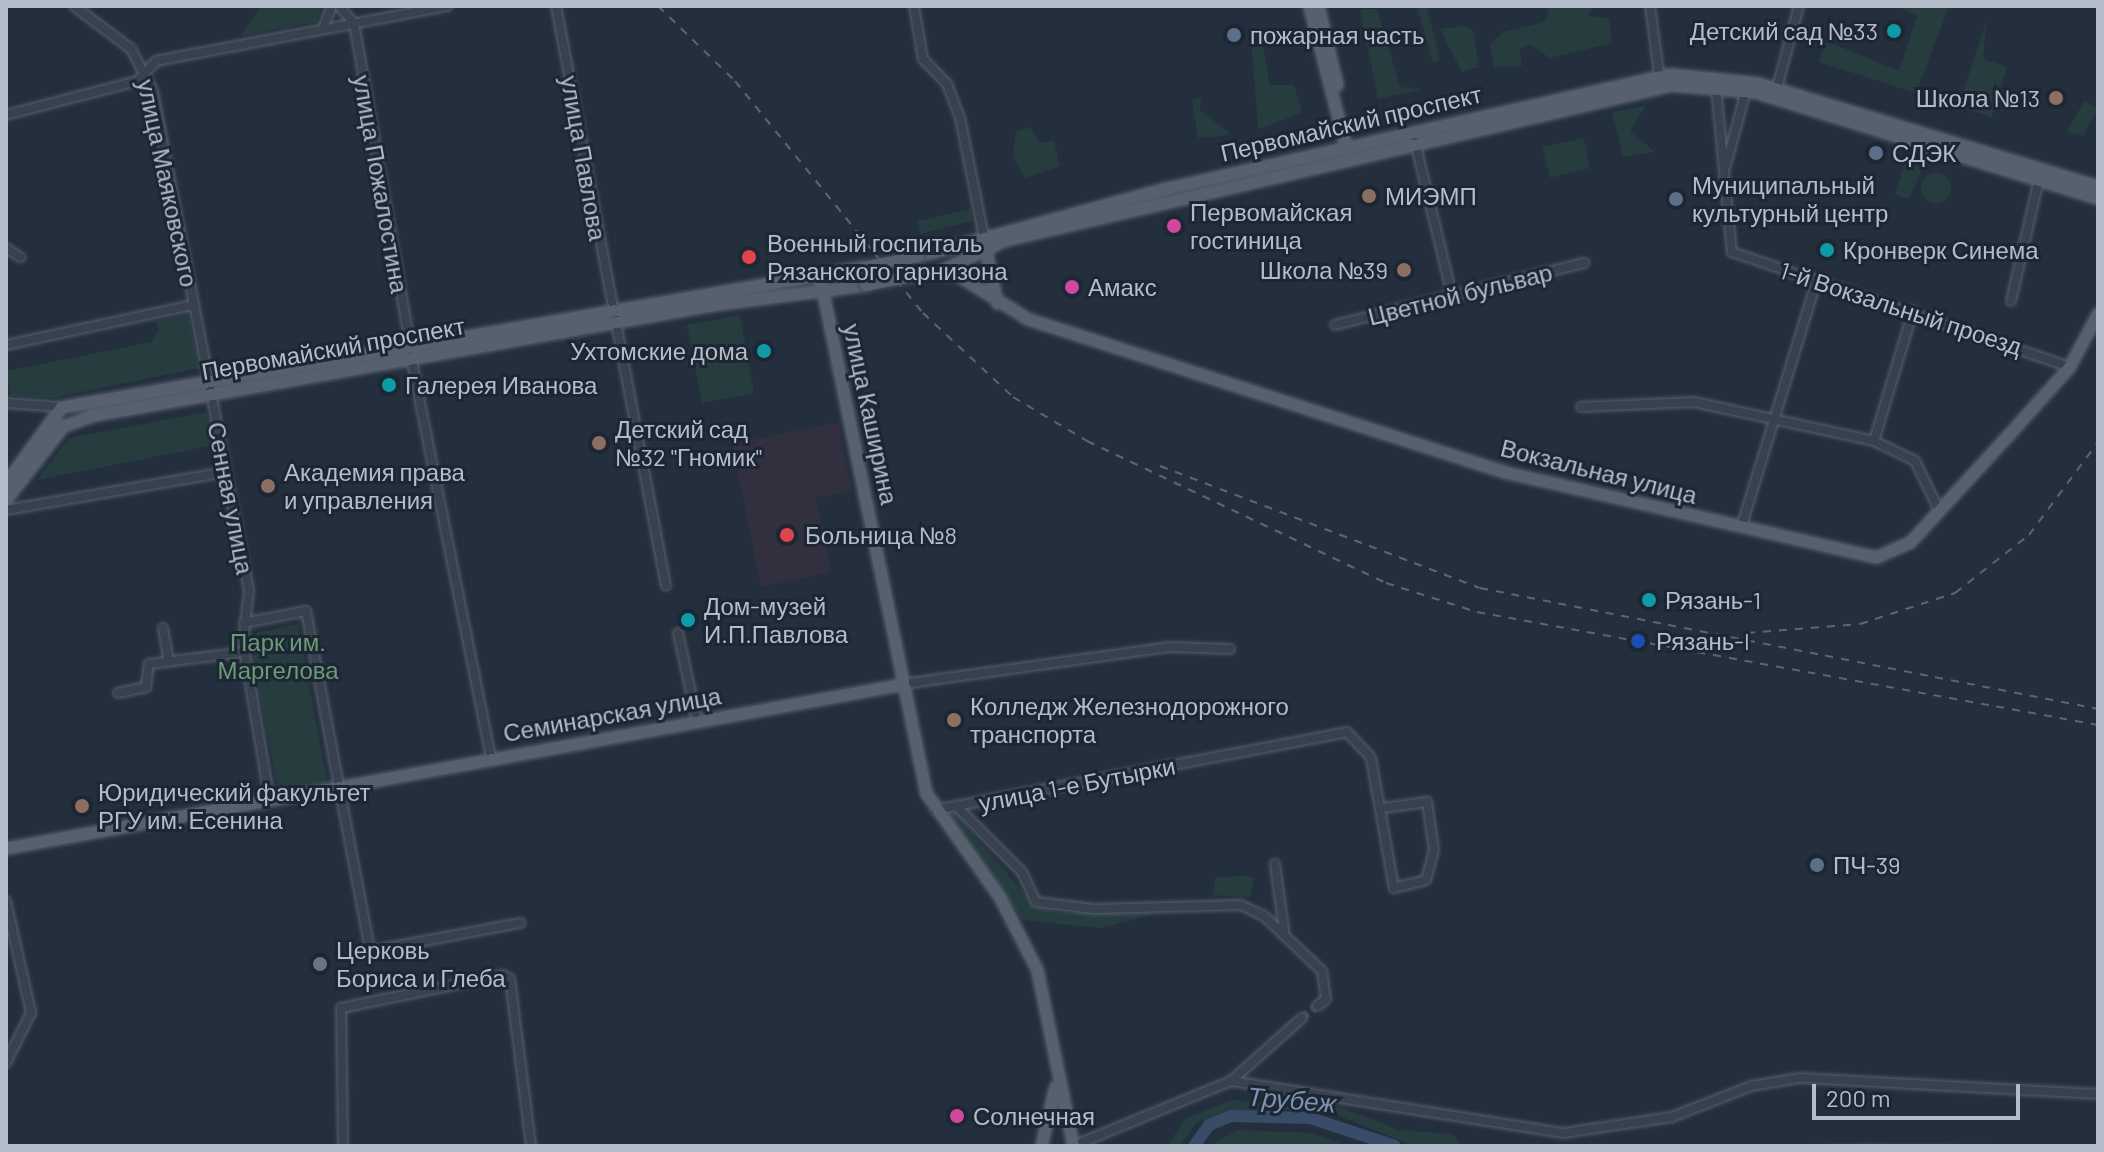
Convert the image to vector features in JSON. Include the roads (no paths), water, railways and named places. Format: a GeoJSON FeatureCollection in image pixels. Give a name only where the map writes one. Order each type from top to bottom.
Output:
{"type":"FeatureCollection","features":[{"type":"Feature","properties":{"kind":"main road"},"geometry":{"type":"LineString","coordinates":[[1309,6],[1349,152]]}},
{"type":"Feature","properties":{"kind":"main road"},"geometry":{"type":"LineString","coordinates":[[1318,6],[1349,152]]}},
{"type":"Feature","properties":{"kind":"main road","name":"Первомайский проспект"},"geometry":{"type":"LineString","coordinates":[[61,407],[208,386],[610,316],[984,243],[1349,152],[1660,80],[1711,75],[1777,88],[2098,186]]}},
{"type":"Feature","properties":{"kind":"main road","name":"Первомайский проспект"},"geometry":{"type":"LineString","coordinates":[[1349,152],[1415,142],[1660,80],[1746,91],[2098,198]]}},
{"type":"Feature","properties":{"kind":"main road","name":"Первомайский проспект"},"geometry":{"type":"LineString","coordinates":[[610,316],[865,285],[935,273],[969,257],[984,243]]}},
{"type":"Feature","properties":{"kind":"main road"},"geometry":{"type":"LineString","coordinates":[[984,243],[997,304]]}},
{"type":"Feature","properties":{"kind":"main road"},"geometry":{"type":"LineString","coordinates":[[969,257],[973,286],[991,281]]}},
{"type":"Feature","properties":{"kind":"main road","name":"Вокзальная улица"},"geometry":{"type":"LineString","coordinates":[[935,273],[973,286],[997,304],[1505,472],[1741,528],[1880,557],[1904,548],[2069,367],[2098,313]]}},
{"type":"Feature","properties":{"kind":"main road","name":"улица Каширина"},"geometry":{"type":"LineString","coordinates":[[819,274],[903,684],[934,810],[999,896],[1037,970],[1073,1146]]}},
{"type":"Feature","properties":{"kind":"main road","name":"Первомайский проспект"},"geometry":{"type":"LineString","coordinates":[[6,499],[63,426],[208,386]]}},
{"type":"Feature","properties":{"kind":"main road"},"geometry":{"type":"LineString","coordinates":[[6,482],[61,407]]}},
{"type":"Feature","properties":{"kind":"main road","name":"Семинарская улица"},"geometry":{"type":"LineString","coordinates":[[6,848],[903,684]]}},
{"type":"Feature","properties":{"kind":"main road"},"geometry":{"type":"LineString","coordinates":[[1041,1146],[1057,1075]]}},
{"type":"Feature","properties":{"kind":"street","name":"улица Маяковского"},"geometry":{"type":"LineString","coordinates":[[74,6],[114,33],[147,71],[208,386]]}},
{"type":"Feature","properties":{"kind":"street"},"geometry":{"type":"LineString","coordinates":[[6,115],[129,84],[156,61],[448,6]]}},
{"type":"Feature","properties":{"kind":"street","name":"улица Павлова"},"geometry":{"type":"LineString","coordinates":[[556,6],[610,316],[666,586]]}},
{"type":"Feature","properties":{"kind":"street"},"geometry":{"type":"LineString","coordinates":[[914,6],[923,59],[947,84],[960,118],[984,243]]}},
{"type":"Feature","properties":{"kind":"street"},"geometry":{"type":"LineString","coordinates":[[1650,6],[1660,80]]}},
{"type":"Feature","properties":{"kind":"street"},"geometry":{"type":"LineString","coordinates":[[1777,88],[1799,6]]}},
{"type":"Feature","properties":{"kind":"street"},"geometry":{"type":"LineString","coordinates":[[322,29],[332,20],[338,7]]}},
{"type":"Feature","properties":{"kind":"street"},"geometry":{"type":"LineString","coordinates":[[338,7],[354,23]]}},
{"type":"Feature","properties":{"kind":"street"},"geometry":{"type":"LineString","coordinates":[[336,26],[338,7]]}},
{"type":"Feature","properties":{"kind":"street","name":"улица Пожалостина"},"geometry":{"type":"LineString","coordinates":[[354,23],[410,351],[491,759]]}},
{"type":"Feature","properties":{"kind":"street"},"geometry":{"type":"LineString","coordinates":[[1716,86],[1725,165]]}},
{"type":"Feature","properties":{"kind":"street"},"geometry":{"type":"LineString","coordinates":[[1725,165],[1746,91]]}},
{"type":"Feature","properties":{"kind":"street"},"geometry":{"type":"LineString","coordinates":[[1415,142],[1453,299]]}},
{"type":"Feature","properties":{"kind":"street","name":"1-й Вокзальный проезд"},"geometry":{"type":"LineString","coordinates":[[1725,165],[1732,252],[1913,311],[2069,367]]}},
{"type":"Feature","properties":{"kind":"street"},"geometry":{"type":"LineString","coordinates":[[2011,301],[2039,180]]}},
{"type":"Feature","properties":{"kind":"street"},"geometry":{"type":"LineString","coordinates":[[6,248],[20,257]]}},
{"type":"Feature","properties":{"kind":"street","name":"Цветной бульвар"},"geometry":{"type":"LineString","coordinates":[[1335,325],[1453,299],[1584,263]]}},
{"type":"Feature","properties":{"kind":"street"},"geometry":{"type":"LineString","coordinates":[[1741,528],[1771,415],[1817,279]]}},
{"type":"Feature","properties":{"kind":"street"},"geometry":{"type":"LineString","coordinates":[[6,345],[193,305]]}},
{"type":"Feature","properties":{"kind":"street"},"geometry":{"type":"LineString","coordinates":[[1874,441],[1913,311]]}},
{"type":"Feature","properties":{"kind":"street","name":"Сенная улица"},"geometry":{"type":"LineString","coordinates":[[208,386],[249,591],[244,652],[270,802]]}},
{"type":"Feature","properties":{"kind":"street"},"geometry":{"type":"LineString","coordinates":[[1581,407],[1694,402],[1771,415],[1874,441],[1906,453],[1921,473],[1939,510]]}},
{"type":"Feature","properties":{"kind":"street"},"geometry":{"type":"LineString","coordinates":[[6,403],[61,407]]}},
{"type":"Feature","properties":{"kind":"street"},"geometry":{"type":"LineString","coordinates":[[6,510],[226,472]]}},
{"type":"Feature","properties":{"kind":"street"},"geometry":{"type":"LineString","coordinates":[[244,623],[306,611],[370,951],[520,923]]}},
{"type":"Feature","properties":{"kind":"street"},"geometry":{"type":"LineString","coordinates":[[163,628],[169,661]]}},
{"type":"Feature","properties":{"kind":"street"},"geometry":{"type":"LineString","coordinates":[[678,633],[697,720]]}},
{"type":"Feature","properties":{"kind":"street","name":"Семинарская улица"},"geometry":{"type":"LineString","coordinates":[[903,684],[1170,647],[1230,649]]}},
{"type":"Feature","properties":{"kind":"street"},"geometry":{"type":"LineString","coordinates":[[118,693],[146,687],[149,664],[244,652]]}},
{"type":"Feature","properties":{"kind":"street","name":"улица 1-е Бутырки"},"geometry":{"type":"LineString","coordinates":[[934,810],[1347,732],[1371,758],[1394,888],[1426,880],[1434,850],[1427,802],[1382,808]]}},
{"type":"Feature","properties":{"kind":"street"},"geometry":{"type":"LineString","coordinates":[[956,806],[1022,872],[1036,902],[1095,909],[1241,905],[1284,930],[1322,971],[1326,999],[1317,1006]]}},
{"type":"Feature","properties":{"kind":"street"},"geometry":{"type":"LineString","coordinates":[[1275,864],[1284,930]]}},
{"type":"Feature","properties":{"kind":"street"},"geometry":{"type":"LineString","coordinates":[[6,901],[31,1013],[6,1063]]}},
{"type":"Feature","properties":{"kind":"street"},"geometry":{"type":"LineString","coordinates":[[343,1146],[341,1008],[503,975],[510,979],[531,1146]]}},
{"type":"Feature","properties":{"kind":"street"},"geometry":{"type":"LineString","coordinates":[[1073,1146],[1231,1081],[1300,1020]]}},
{"type":"Feature","properties":{"kind":"street"},"geometry":{"type":"LineString","coordinates":[[1231,1081],[1564,1133],[1672,1117],[1751,1086],[1800,1078],[2098,1094]]}},
{"type":"Feature","properties":{"kind":"waterway","name":"Трубеж"},"geometry":{"type":"LineString","coordinates":[[1194,1146],[1209,1125],[1231,1116],[1310,1118],[1395,1146]]}},
{"type":"Feature","properties":{"kind":"tunnel"},"geometry":{"type":"LineString","coordinates":[[1302,1018],[1317,1006]]}},
{"type":"Feature","properties":{"kind":"railway"},"geometry":{"type":"LineString","coordinates":[[658,6],[735,81],[923,313],[1013,397],[1087,441],[1386,583],[1477,612],[2098,725]]}},
{"type":"Feature","properties":{"kind":"railway"},"geometry":{"type":"LineString","coordinates":[[1747,633],[1860,624],[1955,593],[2029,535],[2098,442]]}},
{"type":"Feature","properties":{"kind":"railway"},"geometry":{"type":"LineString","coordinates":[[1160,466],[1480,588],[2098,709]]}},
{"type":"Feature","properties":{"kind":"place","name":"Детский сад №33"},"geometry":{"type":"Point","coordinates":[1894,31]}},
{"type":"Feature","properties":{"kind":"place","name":"пожарная часть"},"geometry":{"type":"Point","coordinates":[1234,35]}},
{"type":"Feature","properties":{"kind":"place","name":"Школа №13"},"geometry":{"type":"Point","coordinates":[2056,98]}},
{"type":"Feature","properties":{"kind":"place","name":"СДЭК"},"geometry":{"type":"Point","coordinates":[1876,153]}},
{"type":"Feature","properties":{"kind":"place","name":"МИЭМП"},"geometry":{"type":"Point","coordinates":[1369,196]}},
{"type":"Feature","properties":{"kind":"place","name":"Муниципальный культурный центр"},"geometry":{"type":"Point","coordinates":[1676,199]}},
{"type":"Feature","properties":{"kind":"place","name":"Первомайская гостиница"},"geometry":{"type":"Point","coordinates":[1174,226]}},
{"type":"Feature","properties":{"kind":"place","name":"Кронверк Синема"},"geometry":{"type":"Point","coordinates":[1827,250]}},
{"type":"Feature","properties":{"kind":"place","name":"Военный госпиталь Рязанского гарнизона"},"geometry":{"type":"Point","coordinates":[749,257]}},
{"type":"Feature","properties":{"kind":"place","name":"Школа №39"},"geometry":{"type":"Point","coordinates":[1404,270]}},
{"type":"Feature","properties":{"kind":"place","name":"Амакс"},"geometry":{"type":"Point","coordinates":[1072,287]}},
{"type":"Feature","properties":{"kind":"place","name":"Ухтомские дома"},"geometry":{"type":"Point","coordinates":[764,351]}},
{"type":"Feature","properties":{"kind":"place","name":"Галерея Иванова"},"geometry":{"type":"Point","coordinates":[389,385]}},
{"type":"Feature","properties":{"kind":"place","name":"Детский сад №32 \"Гномик\""},"geometry":{"type":"Point","coordinates":[599,443]}},
{"type":"Feature","properties":{"kind":"place","name":"Академия права и управления"},"geometry":{"type":"Point","coordinates":[268,486]}},
{"type":"Feature","properties":{"kind":"place","name":"Больница №8"},"geometry":{"type":"Point","coordinates":[787,535]}},
{"type":"Feature","properties":{"kind":"place","name":"Рязань-1"},"geometry":{"type":"Point","coordinates":[1649,600]}},
{"type":"Feature","properties":{"kind":"place","name":"Дом-музей И.П.Павлова"},"geometry":{"type":"Point","coordinates":[688,620]}},
{"type":"Feature","properties":{"kind":"place","name":"Рязань-I"},"geometry":{"type":"Point","coordinates":[1638,641]}},
{"type":"Feature","properties":{"kind":"place","name":"Колледж Железнодорожного транспорта"},"geometry":{"type":"Point","coordinates":[954,720]}},
{"type":"Feature","properties":{"kind":"place","name":"Юридический факультет РГУ им. Есенина"},"geometry":{"type":"Point","coordinates":[82,806]}},
{"type":"Feature","properties":{"kind":"place","name":"ПЧ-39"},"geometry":{"type":"Point","coordinates":[1817,865]}},
{"type":"Feature","properties":{"kind":"place","name":"Церковь Бориса и Глеба"},"geometry":{"type":"Point","coordinates":[320,964]}},
{"type":"Feature","properties":{"kind":"place","name":"Солнечная"},"geometry":{"type":"Point","coordinates":[957,1116]}},
{"type":"Feature","properties":{"kind":"park label","name":"Парк им. Маргелова"},"geometry":{"type":"Point","coordinates":[278,656]}}]}
